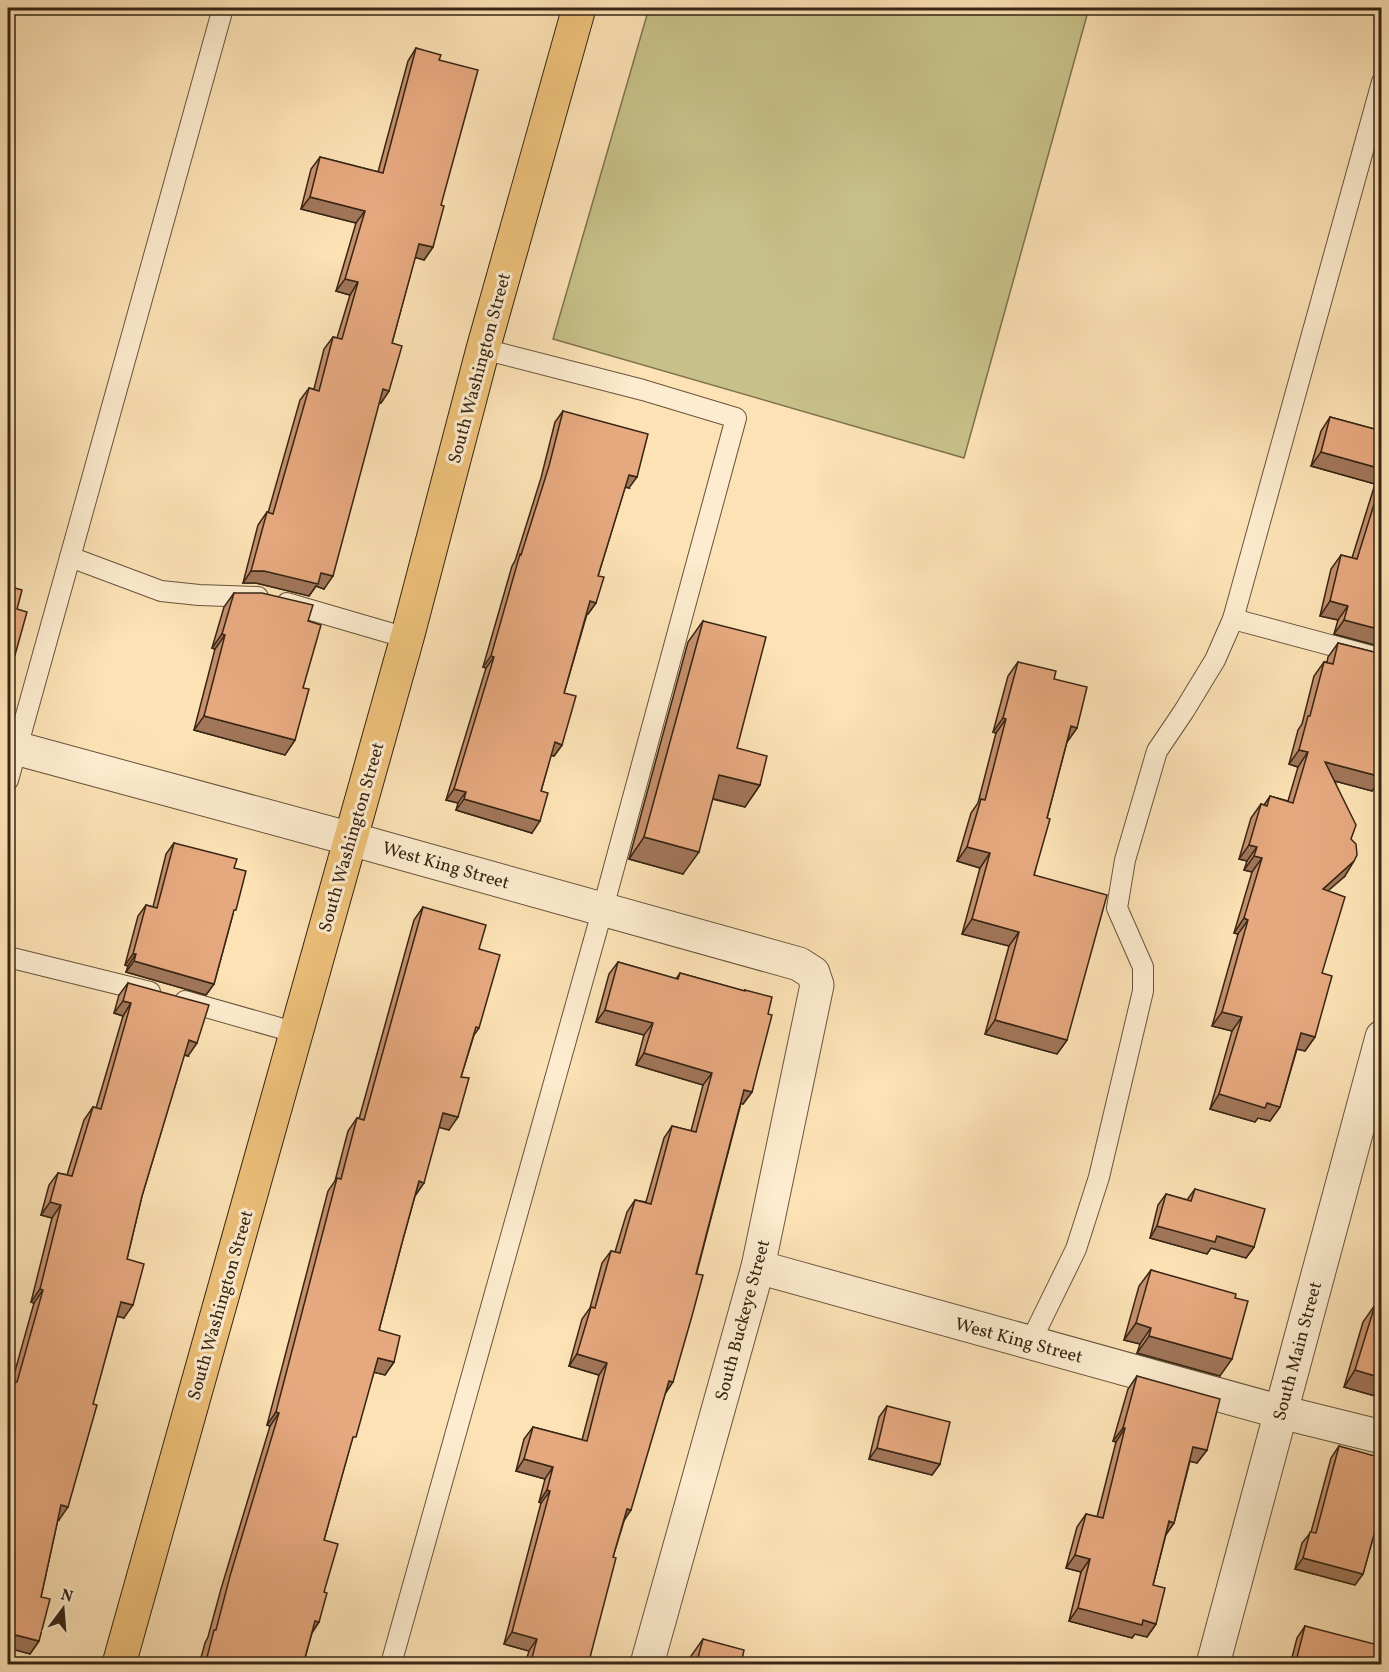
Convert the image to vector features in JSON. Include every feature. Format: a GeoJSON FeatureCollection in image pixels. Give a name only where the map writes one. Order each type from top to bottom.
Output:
{"type":"FeatureCollection","features":[{"type":"Feature","properties":{"kind":"main road","name":"South Washington Street"},"geometry":{"type":"LineString","coordinates":[[119,1665],[407,638],[483,349],[579,8]]}},
{"type":"Feature","properties":{"kind":"street","name":"West King Street"},"geometry":{"type":"LineString","coordinates":[[12,747],[351,838],[799,964],[813,973]]}},
{"type":"Feature","properties":{"kind":"street","name":"South Buckeye Street"},"geometry":{"type":"LineString","coordinates":[[647,1665],[758,1267],[817,985],[813,973]]}},
{"type":"Feature","properties":{"kind":"street","name":"South Main Street"},"geometry":{"type":"LineString","coordinates":[[1213,1665],[1382,1036]]}},
{"type":"Feature","properties":{"kind":"street","name":"West King Street"},"geometry":{"type":"LineString","coordinates":[[758,1267],[1281,1412],[1382,1437]]}},
{"type":"Feature","properties":{"kind":"lane"},"geometry":{"type":"LineString","coordinates":[[8,780],[12,747],[70,557],[223,8]]}},
{"type":"Feature","properties":{"kind":"lane"},"geometry":{"type":"LineString","coordinates":[[1030,1343],[1076,1249],[1099,1178],[1143,991],[1143,967],[1117,908],[1125,860],[1157,751],[1215,660],[1233,619],[1382,82]]}},
{"type":"Feature","properties":{"kind":"lane"},"geometry":{"type":"LineString","coordinates":[[391,1665],[603,909],[736,418],[643,390],[483,349]]}},
{"type":"Feature","properties":{"kind":"lane"},"geometry":{"type":"LineString","coordinates":[[70,557],[161,591],[199,595],[253,596],[294,604],[407,638]]}},
{"type":"Feature","properties":{"kind":"lane"},"geometry":{"type":"LineString","coordinates":[[1233,619],[1382,660]]}},
{"type":"Feature","properties":{"kind":"lane"},"geometry":{"type":"LineString","coordinates":[[8,957],[116,982],[297,1033]]}},
{"type":"Feature","properties":{"kind":"shaded area"},"geometry":{"type":"Polygon","coordinates":[[[649,8],[1089,8],[964,458],[553,339],[649,8]]]}},
{"type":"Feature","properties":{"kind":"building"},"geometry":{"type":"Polygon","coordinates":[[[416,48],[441,55],[439,60],[478,70],[441,205],[444,206],[433,247],[419,244],[392,343],[402,346],[389,391],[383,389],[333,576],[321,573],[318,584],[264,571],[251,571],[267,512],[273,514],[309,388],[319,391],[333,337],[342,339],[358,282],[345,279],[365,211],[310,197],[320,157],[383,173],[416,48]]]}},
{"type":"Feature","properties":{"kind":"building"},"geometry":{"type":"Polygon","coordinates":[[[563,411],[648,434],[637,477],[629,475],[598,576],[604,577],[596,603],[590,601],[564,693],[576,696],[562,745],[555,742],[541,791],[548,793],[540,821],[464,799],[466,792],[454,789],[494,657],[491,656],[520,554],[549,466],[563,411]]]}},
{"type":"Feature","properties":{"kind":"building"},"geometry":{"type":"Polygon","coordinates":[[[1330,417],[1382,431],[1382,469],[1321,452],[1330,417]]]}},
{"type":"Feature","properties":{"kind":"building"},"geometry":{"type":"Polygon","coordinates":[[[1382,479],[1382,630],[1344,620],[1348,606],[1330,601],[1341,555],[1357,559],[1382,479]]]}},
{"type":"Feature","properties":{"kind":"building"},"geometry":{"type":"Polygon","coordinates":[[[8,586],[22,590],[17,609],[27,612],[15,655],[8,653],[8,586]]]}},
{"type":"Feature","properties":{"kind":"building"},"geometry":{"type":"Polygon","coordinates":[[[234,593],[262,593],[313,605],[308,621],[321,625],[303,688],[309,689],[295,740],[204,716],[225,635],[222,634],[234,593]]]}},
{"type":"Feature","properties":{"kind":"building"},"geometry":{"type":"Polygon","coordinates":[[[703,621],[766,637],[737,748],[767,756],[760,785],[719,775],[699,852],[644,837],[703,621]]]}},
{"type":"Feature","properties":{"kind":"building"},"geometry":{"type":"Polygon","coordinates":[[[1338,643],[1382,654],[1382,777],[1325,762],[1356,825],[1351,839],[1356,844],[1357,855],[1354,861],[1323,889],[1345,897],[1322,973],[1332,976],[1315,1037],[1301,1033],[1280,1107],[1267,1103],[1265,1108],[1219,1094],[1242,1017],[1222,1012],[1248,920],[1244,918],[1262,858],[1254,856],[1257,847],[1249,845],[1261,804],[1267,806],[1270,796],[1293,803],[1308,752],[1299,750],[1308,716],[1310,716],[1324,662],[1333,664],[1338,643]]]}},
{"type":"Feature","properties":{"kind":"building"},"geometry":{"type":"Polygon","coordinates":[[[1018,662],[1056,671],[1054,679],[1087,687],[1077,728],[1071,726],[1047,818],[1050,819],[1034,875],[1107,895],[1067,1040],[995,1020],[1019,932],[972,919],[990,853],[967,847],[981,799],[985,800],[1018,662]]]}},
{"type":"Feature","properties":{"kind":"building"},"geometry":{"type":"Polygon","coordinates":[[[174,843],[237,859],[234,868],[246,871],[214,984],[134,961],[136,954],[133,954],[146,905],[157,908],[174,843]]]}},
{"type":"Feature","properties":{"kind":"building"},"geometry":{"type":"Polygon","coordinates":[[[423,907],[486,925],[479,949],[500,955],[479,1028],[476,1027],[461,1077],[469,1078],[458,1117],[443,1113],[424,1183],[419,1181],[379,1330],[400,1336],[394,1362],[378,1358],[356,1437],[353,1437],[324,1540],[338,1544],[324,1592],[327,1593],[319,1622],[315,1621],[303,1665],[205,1665],[279,1413],[276,1412],[337,1178],[341,1179],[357,1118],[364,1120],[423,907]]]}},
{"type":"Feature","properties":{"kind":"building"},"geometry":{"type":"Polygon","coordinates":[[[618,962],[678,979],[680,973],[772,997],[768,1014],[772,1015],[752,1092],[744,1090],[696,1274],[703,1275],[692,1316],[673,1382],[669,1381],[631,1510],[627,1509],[613,1557],[616,1558],[588,1665],[530,1665],[537,1639],[512,1632],[550,1491],[547,1490],[553,1467],[524,1459],[533,1427],[587,1441],[607,1363],[577,1354],[591,1307],[595,1308],[611,1251],[620,1253],[635,1200],[651,1204],[672,1126],[696,1132],[712,1073],[644,1053],[653,1023],[605,1010],[618,962]]]}},
{"type":"Feature","properties":{"kind":"building"},"geometry":{"type":"Polygon","coordinates":[[[128,983],[209,1005],[197,1043],[189,1040],[142,1196],[127,1259],[144,1264],[133,1305],[121,1302],[93,1404],[97,1405],[68,1507],[61,1505],[41,1597],[50,1599],[39,1641],[8,1633],[8,1409],[43,1290],[40,1289],[61,1205],[50,1202],[58,1173],[72,1176],[93,1107],[101,1109],[131,1003],[123,1001],[128,983]]]}},
{"type":"Feature","properties":{"kind":"building"},"geometry":{"type":"Polygon","coordinates":[[[1195,1189],[1265,1209],[1254,1247],[1217,1236],[1215,1242],[1157,1226],[1166,1194],[1191,1201],[1195,1189]]]}},
{"type":"Feature","properties":{"kind":"building"},"geometry":{"type":"Polygon","coordinates":[[[1151,1270],[1236,1294],[1235,1298],[1248,1301],[1232,1359],[1149,1336],[1151,1328],[1136,1323],[1151,1270]]]}},
{"type":"Feature","properties":{"kind":"building"},"geometry":{"type":"Polygon","coordinates":[[[1375,1305],[1382,1307],[1382,1378],[1355,1370],[1375,1305]]]}},
{"type":"Feature","properties":{"kind":"building"},"geometry":{"type":"Polygon","coordinates":[[[1137,1376],[1220,1399],[1207,1450],[1193,1447],[1174,1523],[1169,1521],[1153,1585],[1165,1588],[1156,1624],[1143,1620],[1142,1625],[1078,1608],[1090,1559],[1075,1555],[1086,1514],[1103,1518],[1137,1376]]]}},
{"type":"Feature","properties":{"kind":"building"},"geometry":{"type":"Polygon","coordinates":[[[887,1406],[950,1422],[940,1464],[877,1448],[887,1406]]]}},
{"type":"Feature","properties":{"kind":"building"},"geometry":{"type":"Polygon","coordinates":[[[1339,1446],[1382,1458],[1382,1506],[1363,1574],[1303,1558],[1310,1532],[1316,1533],[1339,1446]]]}},
{"type":"Feature","properties":{"kind":"building"},"geometry":{"type":"Polygon","coordinates":[[[1305,1626],[1382,1646],[1382,1665],[1295,1665],[1305,1626]]]}},
{"type":"Feature","properties":{"kind":"building"},"geometry":{"type":"Polygon","coordinates":[[[703,1639],[744,1650],[741,1665],[696,1665],[703,1639]]]}}]}
